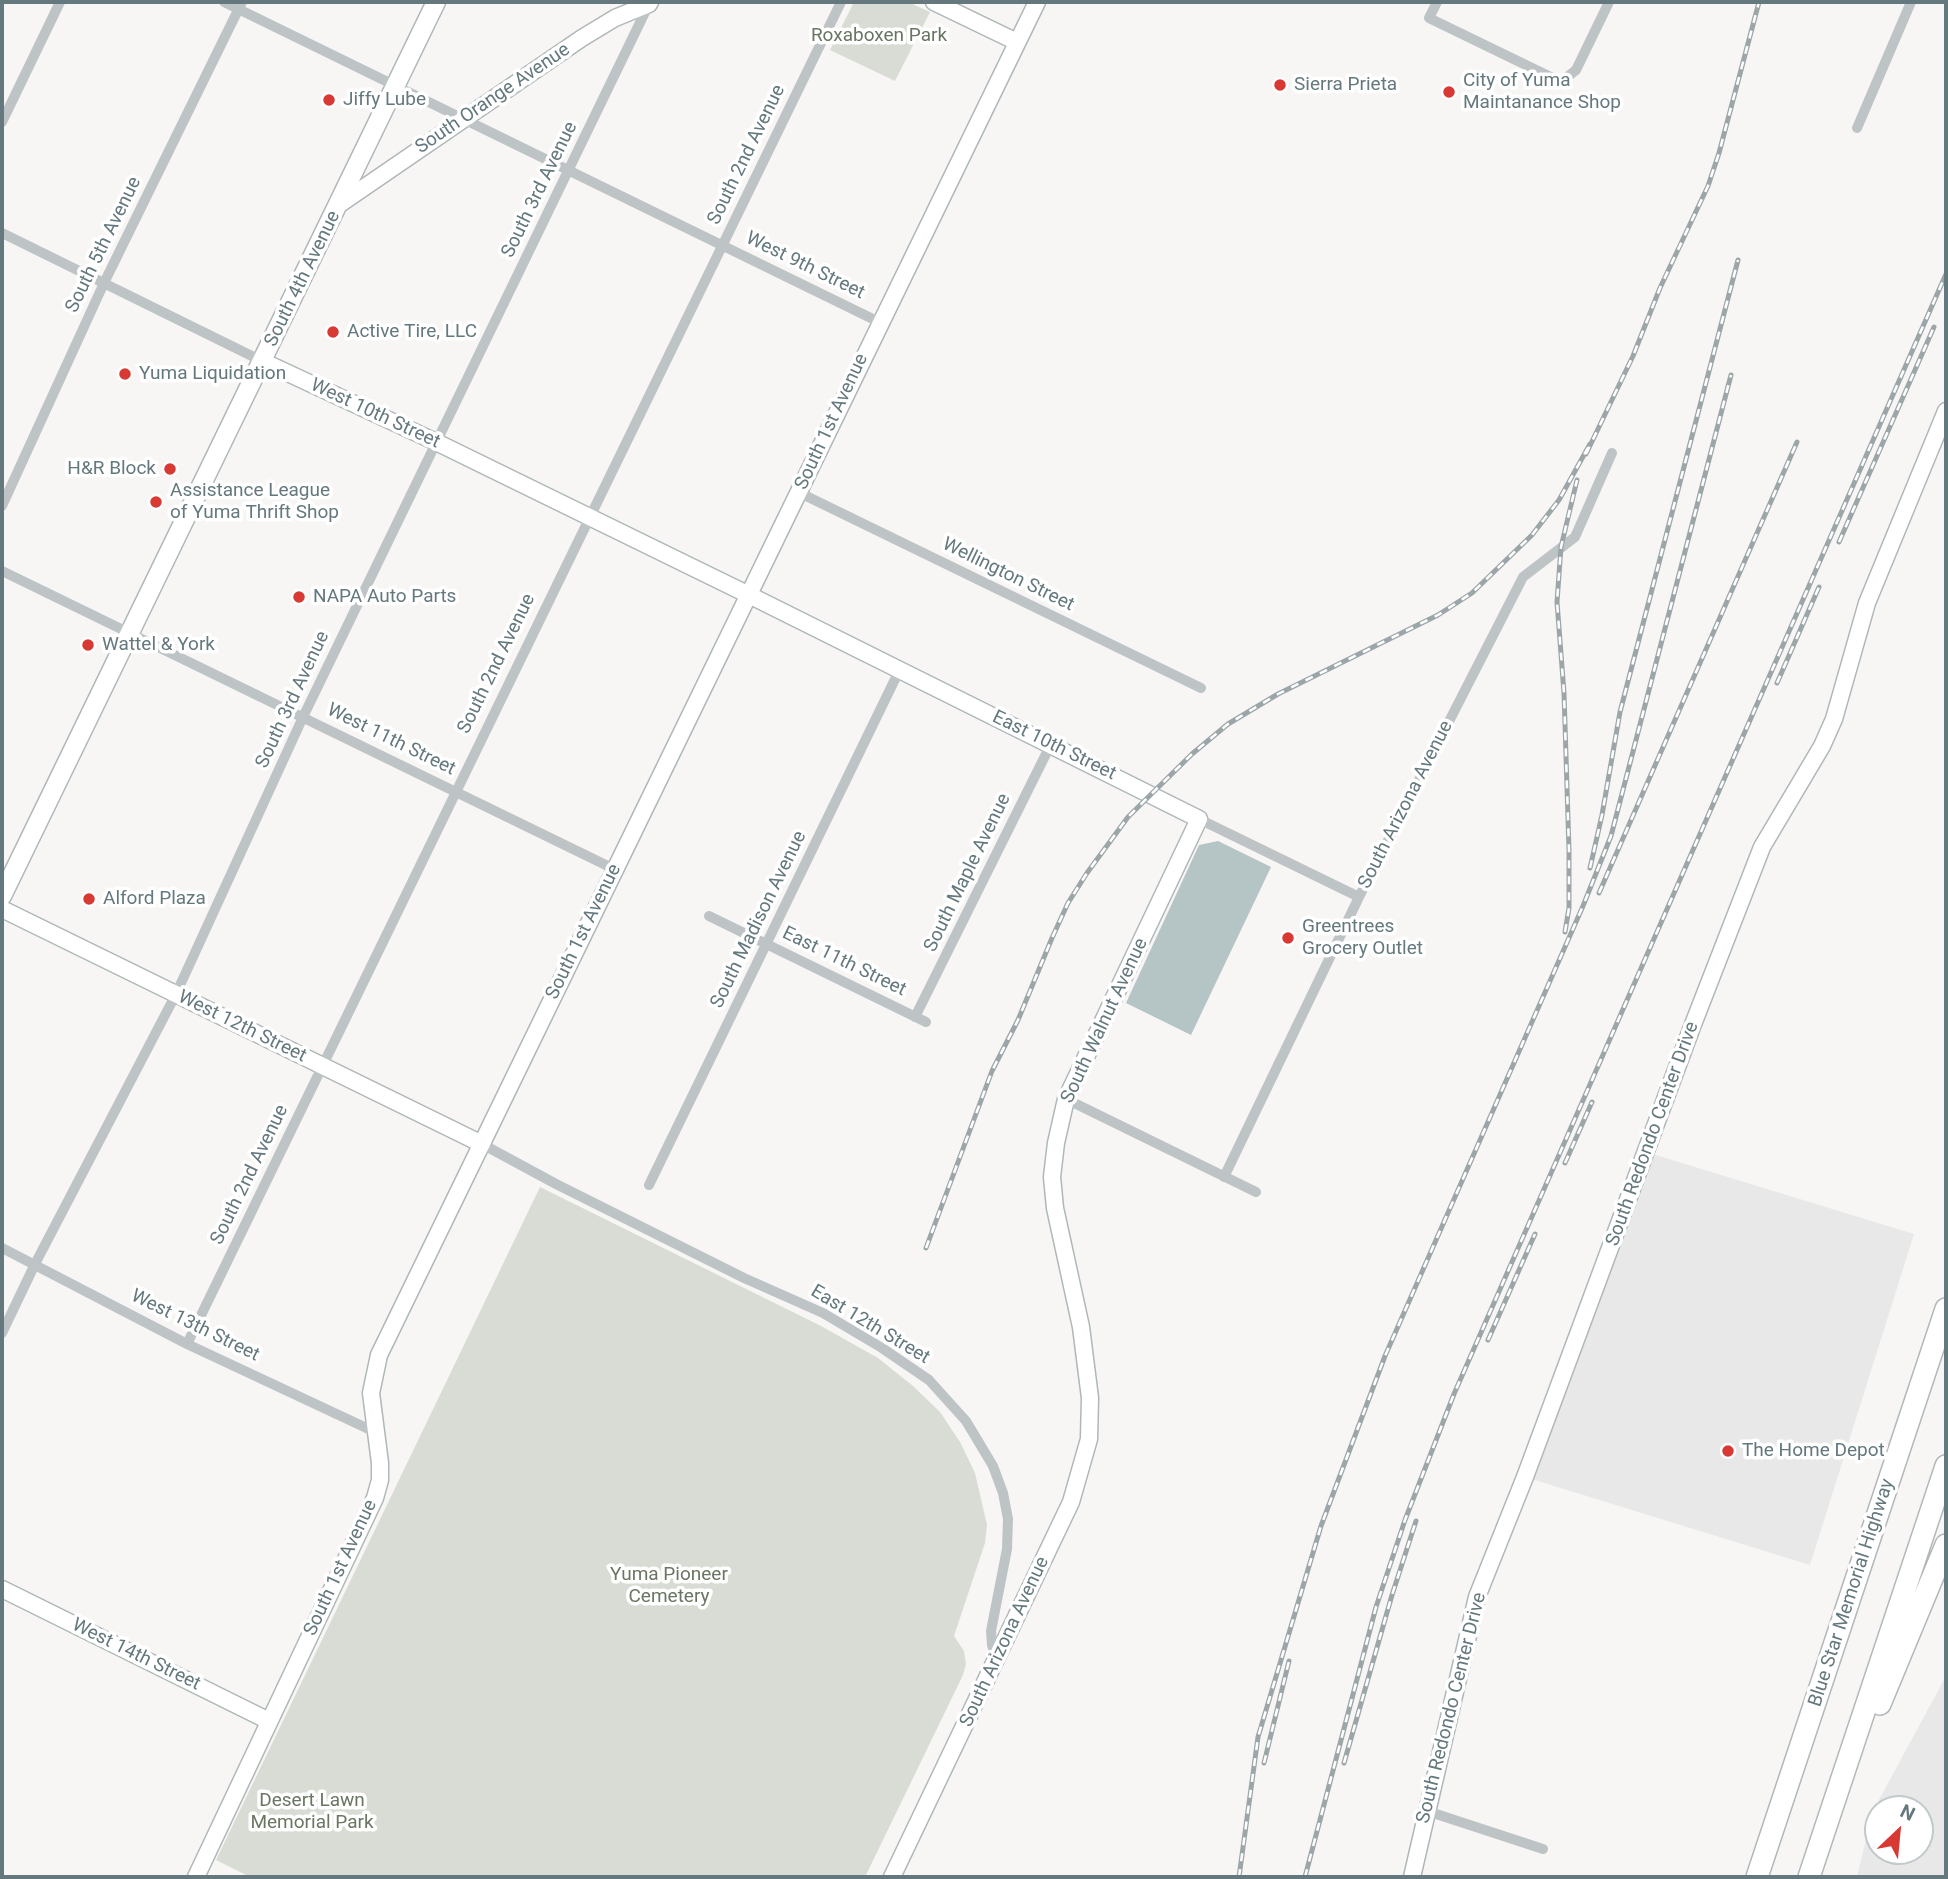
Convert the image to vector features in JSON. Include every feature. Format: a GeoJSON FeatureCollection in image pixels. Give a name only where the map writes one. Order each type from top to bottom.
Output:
{"type":"FeatureCollection","features":[{"type":"Feature","properties":{"kind":"highway"},"geometry":{"type":"LineString","coordinates":[[1935,1343],[1946,1299]]}},
{"type":"Feature","properties":{"kind":"highway","name":"Blue Star Memorial Highway"},"geometry":{"type":"LineString","coordinates":[[1757,1877],[1946,1309]]}},
{"type":"Feature","properties":{"kind":"highway"},"geometry":{"type":"LineString","coordinates":[[1810,1877],[1946,1466]]}},
{"type":"Feature","properties":{"kind":"highway"},"geometry":{"type":"LineString","coordinates":[[1843,1774],[1867,1736],[1946,1545]]}},
{"type":"Feature","properties":{"kind":"main road","name":"South 4th Avenue"},"geometry":{"type":"LineString","coordinates":[[2,896],[436,2]]}},
{"type":"Feature","properties":{"kind":"street"},"geometry":{"type":"LineString","coordinates":[[2,122],[60,2]]}},
{"type":"Feature","properties":{"kind":"street","name":"West 9th Street"},"geometry":{"type":"LineString","coordinates":[[224,2],[240,5],[397,86],[879,322]]}},
{"type":"Feature","properties":{"kind":"street","name":"South 2nd Avenue"},"geometry":{"type":"LineString","coordinates":[[187,1343],[841,2]]}},
{"type":"Feature","properties":{"kind":"street"},"geometry":{"type":"LineString","coordinates":[[934,2],[1017,42]]}},
{"type":"Feature","properties":{"kind":"street","name":"South 1st Avenue"},"geometry":{"type":"LineString","coordinates":[[196,1877],[375,1498],[380,1480],[380,1463],[371,1393],[379,1355],[614,869],[800,493],[879,322],[1037,2]]}},
{"type":"Feature","properties":{"kind":"street"},"geometry":{"type":"LineString","coordinates":[[1437,2],[1429,18],[1561,82],[1576,70],[1609,2]]}},
{"type":"Feature","properties":{"kind":"street"},"geometry":{"type":"LineString","coordinates":[[1857,128],[1911,2]]}},
{"type":"Feature","properties":{"kind":"street","name":"South Orange Avenue"},"geometry":{"type":"LineString","coordinates":[[340,204],[582,38],[615,18],[650,3]]}},
{"type":"Feature","properties":{"kind":"street","name":"South 3rd Avenue"},"geometry":{"type":"LineString","coordinates":[[2,1333],[35,1264],[176,994],[303,717],[650,3]]}},
{"type":"Feature","properties":{"kind":"street","name":"South 5th Avenue"},"geometry":{"type":"LineString","coordinates":[[2,506],[104,283],[240,5]]}},
{"type":"Feature","properties":{"kind":"street","name":"West 10th Street"},"geometry":{"type":"LineString","coordinates":[[2,233],[749,595]]}},
{"type":"Feature","properties":{"kind":"street","name":"South Redondo Center Drive"},"geometry":{"type":"LineString","coordinates":[[1412,1877],[1477,1597],[1525,1477],[1692,1027],[1762,847],[1835,719],[1867,603],[1946,411]]}},
{"type":"Feature","properties":{"kind":"street","name":"South Arizona Avenue"},"geometry":{"type":"LineString","coordinates":[[1224,1177],[1359,897],[1523,577],[1575,537],[1612,453]]}},
{"type":"Feature","properties":{"kind":"street","name":"Wellington Street"},"geometry":{"type":"LineString","coordinates":[[800,493],[1200,688]]}},
{"type":"Feature","properties":{"kind":"street","name":"West 11th Street"},"geometry":{"type":"LineString","coordinates":[[2,571],[614,869]]}},
{"type":"Feature","properties":{"kind":"street","name":"East 10th Street"},"geometry":{"type":"LineString","coordinates":[[749,595],[1359,897]]}},
{"type":"Feature","properties":{"kind":"street","name":"South Madison Avenue"},"geometry":{"type":"LineString","coordinates":[[649,1185],[899,671]]}},
{"type":"Feature","properties":{"kind":"street","name":"South Maple Avenue"},"geometry":{"type":"LineString","coordinates":[[921,1019],[1051,744]]}},
{"type":"Feature","properties":{"kind":"street","name":"South Walnut Avenue"},"geometry":{"type":"LineString","coordinates":[[1090,1398],[1081,1327],[1061,1242],[1052,1177],[1056,1143],[1066,1099],[1199,819]]}},
{"type":"Feature","properties":{"kind":"street","name":"West 12th Street"},"geometry":{"type":"LineString","coordinates":[[2,909],[482,1144]]}},
{"type":"Feature","properties":{"kind":"street","name":"East 11th Street"},"geometry":{"type":"LineString","coordinates":[[709,916],[921,1019]]}},
{"type":"Feature","properties":{"kind":"street"},"geometry":{"type":"LineString","coordinates":[[1066,1099],[1256,1192]]}},
{"type":"Feature","properties":{"kind":"street","name":"East 12th Street"},"geometry":{"type":"LineString","coordinates":[[482,1144],[744,1278],[823,1313],[883,1348],[929,1380],[966,1421],[993,1466],[1003,1493],[1008,1519],[1007,1549],[991,1630],[997,1660]]}},
{"type":"Feature","properties":{"kind":"street","name":"West 13th Street"},"geometry":{"type":"LineString","coordinates":[[2,1248],[187,1343],[375,1432]]}},
{"type":"Feature","properties":{"kind":"street","name":"South Arizona Avenue"},"geometry":{"type":"LineString","coordinates":[[892,1877],[1071,1502],[1089,1438],[1090,1398]]}},
{"type":"Feature","properties":{"kind":"street","name":"West 14th Street"},"geometry":{"type":"LineString","coordinates":[[2,1590],[269,1721]]}},
{"type":"Feature","properties":{"kind":"street"},"geometry":{"type":"LineString","coordinates":[[1427,1811],[1543,1849]]}},
{"type":"Feature","properties":{"kind":"shaded area"},"geometry":{"type":"Polygon","coordinates":[[[1218,841],[1271,867],[1191,1035],[1126,1003],[1199,845],[1218,841]]]}},
{"type":"Feature","properties":{"kind":"shaded area"},"geometry":{"type":"Polygon","coordinates":[[[1646,1152],[1914,1234],[1810,1565],[1525,1477],[1646,1152]]]}},
{"type":"Feature","properties":{"kind":"shaded area"},"geometry":{"type":"Polygon","coordinates":[[[1946,1676],[1946,1877],[1857,1877],[1864,1848],[1864,1865],[1934,1865],[1934,1795],[1882,1795],[1946,1676]]]}},
{"type":"Feature","properties":{"kind":"green space","name":"Roxaboxen Park"},"geometry":{"type":"Polygon","coordinates":[[[854,2],[908,2],[930,12],[895,81],[830,50],[854,2]]]}},
{"type":"Feature","properties":{"kind":"green space","name":"Yuma Pioneer Cemetery"},"geometry":{"type":"Polygon","coordinates":[[[540,1187],[821,1326],[878,1358],[940,1412],[960,1442],[975,1473],[987,1525],[985,1543],[954,1636],[964,1651],[966,1664],[865,1877],[250,1877],[216,1860],[540,1187]]]}},
{"type":"Feature","properties":{"kind":"railway"},"geometry":{"type":"LineString","coordinates":[[1586,454],[1633,356],[1660,288],[1708,186],[1759,2]]}},
{"type":"Feature","properties":{"kind":"railway"},"geometry":{"type":"LineString","coordinates":[[1590,868],[1620,712],[1738,260]]}},
{"type":"Feature","properties":{"kind":"railway"},"geometry":{"type":"LineString","coordinates":[[1305,1877],[1376,1607],[1405,1520],[1454,1394],[1946,274]]}},
{"type":"Feature","properties":{"kind":"railway"},"geometry":{"type":"LineString","coordinates":[[1839,542],[1934,327]]}},
{"type":"Feature","properties":{"kind":"railway"},"geometry":{"type":"LineString","coordinates":[[1239,1877],[1258,1737],[1321,1526],[1385,1356],[1583,906],[1611,836],[1731,375]]}},
{"type":"Feature","properties":{"kind":"railway"},"geometry":{"type":"LineString","coordinates":[[1599,893],[1797,442]]}},
{"type":"Feature","properties":{"kind":"railway"},"geometry":{"type":"LineString","coordinates":[[926,1248],[992,1071],[1018,1020],[1068,903],[1128,817],[1192,754],[1228,724],[1278,694],[1438,615],[1472,593],[1532,535],[1559,500],[1590,444]]}},
{"type":"Feature","properties":{"kind":"railway"},"geometry":{"type":"LineString","coordinates":[[1565,932],[1569,908],[1569,850],[1564,693],[1557,602],[1561,547],[1577,480]]}},
{"type":"Feature","properties":{"kind":"railway"},"geometry":{"type":"LineString","coordinates":[[1777,683],[1819,587]]}},
{"type":"Feature","properties":{"kind":"railway"},"geometry":{"type":"LineString","coordinates":[[1565,1163],[1592,1102]]}},
{"type":"Feature","properties":{"kind":"railway"},"geometry":{"type":"LineString","coordinates":[[1488,1340],[1535,1234]]}},
{"type":"Feature","properties":{"kind":"railway"},"geometry":{"type":"LineString","coordinates":[[1344,1763],[1416,1521]]}},
{"type":"Feature","properties":{"kind":"railway"},"geometry":{"type":"LineString","coordinates":[[1264,1763],[1289,1661]]}},
{"type":"Feature","properties":{"kind":"place","name":"Sierra Prieta"},"geometry":{"type":"Point","coordinates":[1280,85]}},
{"type":"Feature","properties":{"kind":"place","name":"City of Yuma Maintanance Shop"},"geometry":{"type":"Point","coordinates":[1449,92]}},
{"type":"Feature","properties":{"kind":"place","name":"Jiffy Lube"},"geometry":{"type":"Point","coordinates":[329,100]}},
{"type":"Feature","properties":{"kind":"place","name":"Active Tire, LLC"},"geometry":{"type":"Point","coordinates":[333,332]}},
{"type":"Feature","properties":{"kind":"place","name":"Yuma Liquidation"},"geometry":{"type":"Point","coordinates":[125,374]}},
{"type":"Feature","properties":{"kind":"place","name":"H&R Block"},"geometry":{"type":"Point","coordinates":[170,469]}},
{"type":"Feature","properties":{"kind":"place","name":"Assistance League of Yuma Thrift Shop"},"geometry":{"type":"Point","coordinates":[156,502]}},
{"type":"Feature","properties":{"kind":"place","name":"NAPA Auto Parts"},"geometry":{"type":"Point","coordinates":[299,597]}},
{"type":"Feature","properties":{"kind":"place","name":"Wattel & York"},"geometry":{"type":"Point","coordinates":[88,645]}},
{"type":"Feature","properties":{"kind":"place","name":"Alford Plaza"},"geometry":{"type":"Point","coordinates":[89,899]}},
{"type":"Feature","properties":{"kind":"place","name":"Greentrees Grocery Outlet"},"geometry":{"type":"Point","coordinates":[1288,938]}},
{"type":"Feature","properties":{"kind":"place","name":"The Home Depot"},"geometry":{"type":"Point","coordinates":[1728,1451]}},
{"type":"Feature","properties":{"kind":"park label","name":"Desert Lawn Memorial Park"},"geometry":{"type":"Point","coordinates":[312,1812]}}]}
